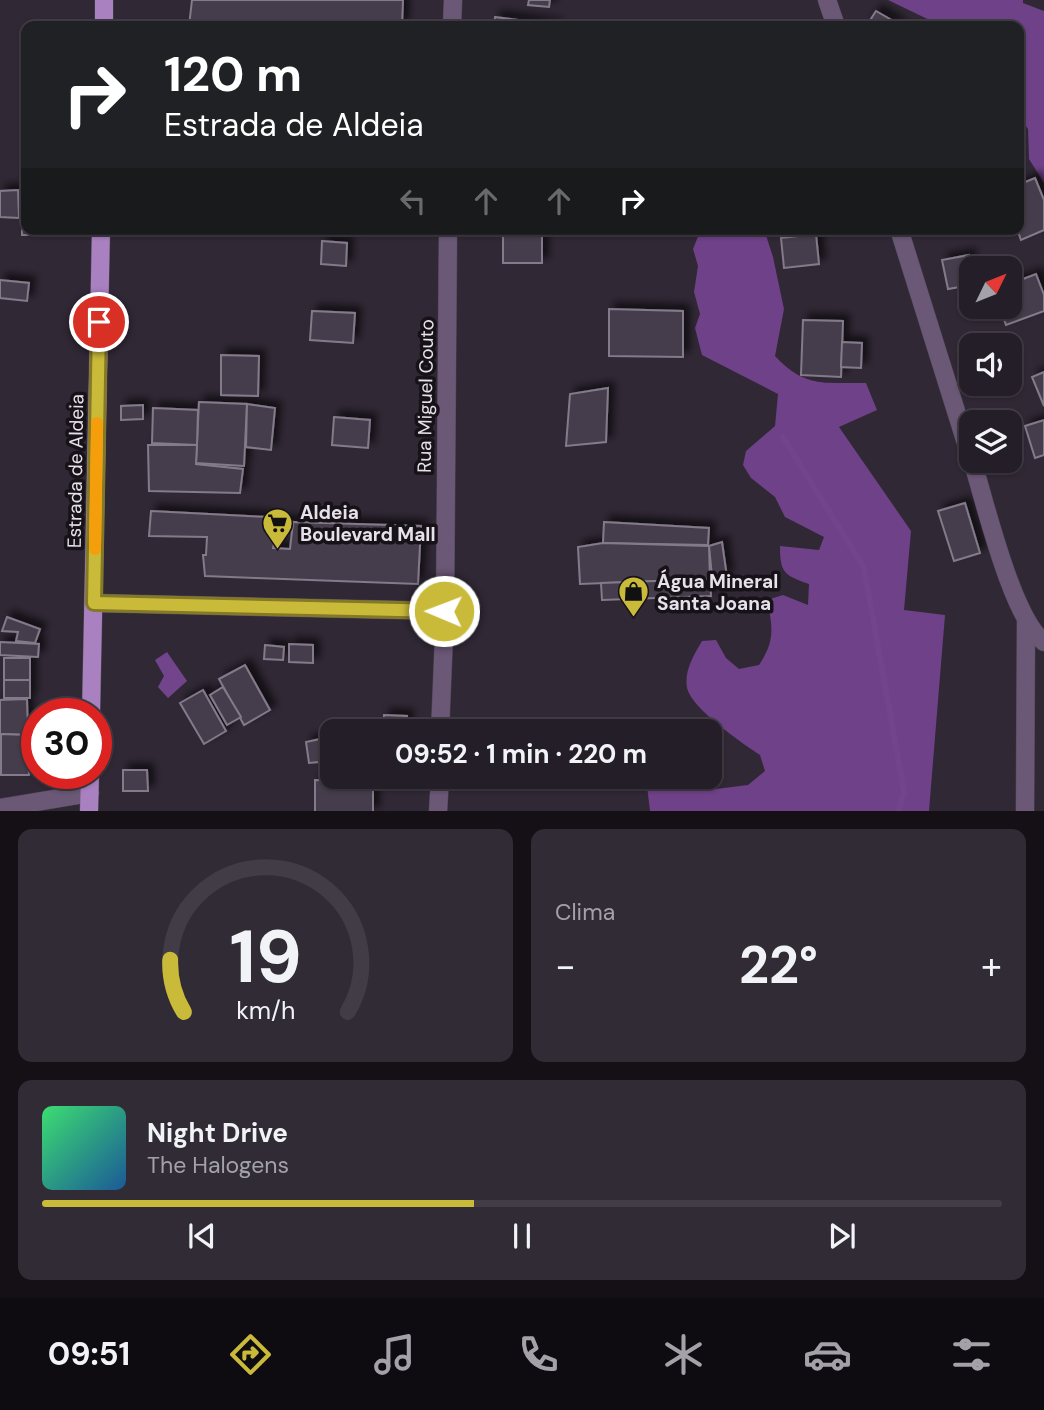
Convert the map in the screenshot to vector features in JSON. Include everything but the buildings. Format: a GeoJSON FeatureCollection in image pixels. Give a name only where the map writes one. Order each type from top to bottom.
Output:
{"type":"FeatureCollection","features":[{"type":"Feature","properties":{"kind":"main road"},"geometry":{"type":"LineString","coordinates":[[104,0],[104,21]]}},
{"type":"Feature","properties":{"kind":"main road","name":"Estrada de Aldeia"},"geometry":{"type":"LineString","coordinates":[[91,698],[101,235]]}},
{"type":"Feature","properties":{"kind":"street"},"geometry":{"type":"LineString","coordinates":[[452,21],[453,0]]}},
{"type":"Feature","properties":{"kind":"street"},"geometry":{"type":"LineString","coordinates":[[827,0],[834,21]]}},
{"type":"Feature","properties":{"kind":"street","name":"Rua Miguel Couto"},"geometry":{"type":"LineString","coordinates":[[440,719],[444,611],[447,235]]}},
{"type":"Feature","properties":{"kind":"street"},"geometry":{"type":"LineString","coordinates":[[901,235],[959,418]]}},
{"type":"Feature","properties":{"kind":"street"},"geometry":{"type":"LineString","coordinates":[[976,473],[1009,580],[1026,622],[1044,642]]}},
{"type":"Feature","properties":{"kind":"street"},"geometry":{"type":"LineString","coordinates":[[94,603],[444,611]]}},
{"type":"Feature","properties":{"kind":"street"},"geometry":{"type":"LineString","coordinates":[[1025,811],[1026,622]]}},
{"type":"Feature","properties":{"kind":"street"},"geometry":{"type":"LineString","coordinates":[[438,811],[439,789]]}},
{"type":"Feature","properties":{"kind":"street"},"geometry":{"type":"LineString","coordinates":[[0,808],[89,802]]}},
{"type":"Feature","properties":{"kind":"shaded area"},"geometry":{"type":"Polygon","coordinates":[[[888,0],[1023,0],[1023,3],[1044,11],[1044,183],[1029,159],[1028,129],[1024,123],[1024,21],[932,21],[888,0]]]}},
{"type":"Feature","properties":{"kind":"shaded area"},"geometry":{"type":"Polygon","coordinates":[[[699,235],[766,235],[784,309],[775,356],[797,374],[817,382],[866,383],[877,410],[839,427],[911,531],[904,610],[945,615],[929,811],[650,811],[647,789],[722,789],[748,785],[765,771],[760,755],[722,727],[722,719],[712,719],[698,706],[687,688],[688,669],[702,641],[716,640],[726,658],[739,669],[759,665],[768,649],[771,634],[767,600],[783,595],[808,605],[809,584],[785,572],[780,546],[819,550],[824,537],[785,517],[775,497],[751,478],[743,465],[746,451],[775,426],[778,394],[702,355],[695,328],[700,314],[694,292],[698,266],[693,249],[699,235]]]}},
{"type":"Feature","properties":{"kind":"shaded area"},"geometry":{"type":"Polygon","coordinates":[[[167,652],[187,681],[168,698],[158,687],[164,676],[155,660],[167,652]]]}},
{"type":"Feature","properties":{"kind":"waterway"},"geometry":{"type":"LineString","coordinates":[[783,437],[864,568],[904,792],[898,811]]}},
{"type":"Feature","properties":{"kind":"slow traffic"},"geometry":{"type":"LineString","coordinates":[[95,549],[97,423]]}},
{"type":"Feature","properties":{"kind":"place","name":"Aldeia Boulevard Mall"},"geometry":{"type":"Point","coordinates":[277,550]}},
{"type":"Feature","properties":{"kind":"place","name":"Água Mineral Santa Joana"},"geometry":{"type":"Point","coordinates":[634,619]}},
{"type":"Feature","properties":{"kind":"route"},"geometry":{"type":"LineString","coordinates":[[99,322],[94,603],[444,611]]}}]}
